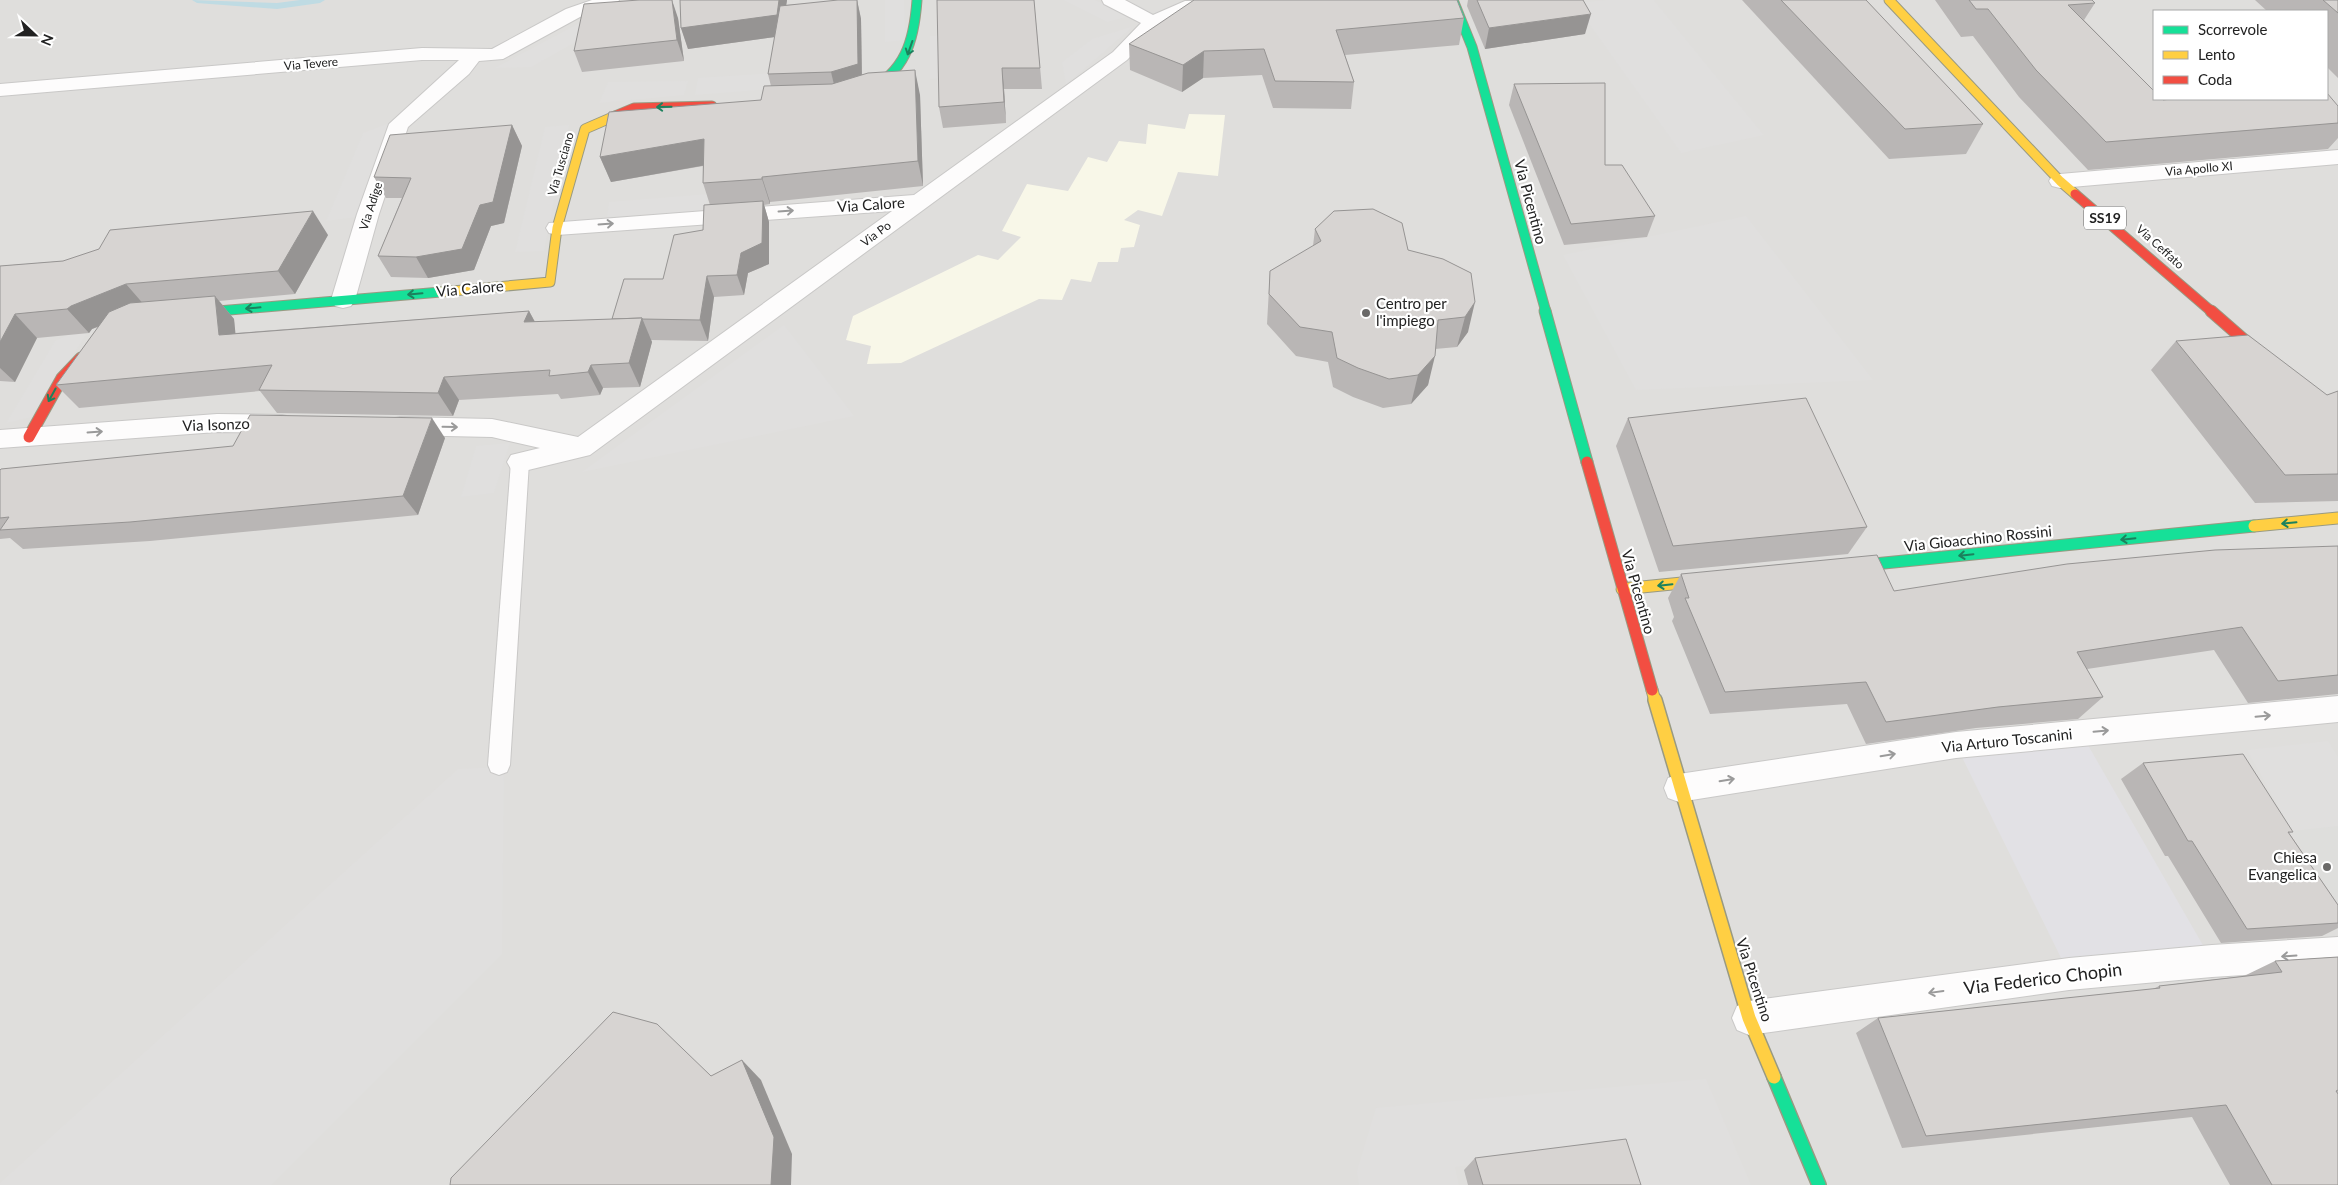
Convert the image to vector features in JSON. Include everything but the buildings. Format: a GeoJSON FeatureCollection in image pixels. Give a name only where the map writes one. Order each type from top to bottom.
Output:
{"type":"FeatureCollection","features":[{"type":"Feature","properties":{"kind":"street","name":"Via Tevere"},"geometry":{"type":"LineString","coordinates":[[0,90],[422,54],[496,55],[573,13],[610,0]]}},
{"type":"Feature","properties":{"kind":"street"},"geometry":{"type":"LineString","coordinates":[[854,96],[879,88],[906,59],[916,28],[917,0]]}},
{"type":"Feature","properties":{"kind":"street"},"geometry":{"type":"LineString","coordinates":[[1111,0],[1152,22]]}},
{"type":"Feature","properties":{"kind":"street","name":"Via Po"},"geometry":{"type":"LineString","coordinates":[[520,462],[582,448],[1120,56],[1152,22],[1185,7],[1287,0]]}},
{"type":"Feature","properties":{"kind":"street","name":"Via Picentino"},"geometry":{"type":"LineString","coordinates":[[1453,0],[1472,47],[1622,589],[1679,788],[1749,1018],[1819,1185]]}},
{"type":"Feature","properties":{"kind":"street","name":"Via Ceffato"},"geometry":{"type":"LineString","coordinates":[[1889,0],[2060,182],[2128,237],[2280,371]]}},
{"type":"Feature","properties":{"kind":"street","name":"Via Adige"},"geometry":{"type":"LineString","coordinates":[[343,300],[368,214],[399,124],[462,70],[473,55]]}},
{"type":"Feature","properties":{"kind":"street","name":"Via Tusciano"},"geometry":{"type":"LineString","coordinates":[[558,228],[585,129],[634,108],[723,106]]}},
{"type":"Feature","properties":{"kind":"street","name":"Via Apollo XI"},"geometry":{"type":"LineString","coordinates":[[2060,182],[2338,157]]}},
{"type":"Feature","properties":{"kind":"street","name":"Via Calore"},"geometry":{"type":"LineString","coordinates":[[176,315],[550,282],[558,228],[920,202]]}},
{"type":"Feature","properties":{"kind":"street"},"geometry":{"type":"LineString","coordinates":[[29,437],[62,378],[88,350]]}},
{"type":"Feature","properties":{"kind":"street","name":"Via Isonzo"},"geometry":{"type":"LineString","coordinates":[[0,439],[217,422],[305,424]]}},
{"type":"Feature","properties":{"kind":"street"},"geometry":{"type":"LineString","coordinates":[[374,426],[492,428],[582,448]]}},
{"type":"Feature","properties":{"kind":"street","name":"Via Gioacchino Rossini"},"geometry":{"type":"LineString","coordinates":[[1828,569],[2338,518]]}},
{"type":"Feature","properties":{"kind":"street"},"geometry":{"type":"LineString","coordinates":[[1622,589],[1720,580]]}},
{"type":"Feature","properties":{"kind":"street","name":"Via Arturo Toscanini"},"geometry":{"type":"LineString","coordinates":[[1679,788],[1956,745],[2338,710]]}},
{"type":"Feature","properties":{"kind":"street","name":"Via Federico Chopin"},"geometry":{"type":"LineString","coordinates":[[1749,1018],[2069,974],[2212,961],[2338,953]]}},
{"type":"Feature","properties":{"kind":"lane"},"geometry":{"type":"LineString","coordinates":[[499,765],[520,462]]}},
{"type":"Feature","properties":{"kind":"shaded area"},"geometry":{"type":"Polygon","coordinates":[[[0,0],[2338,0],[2338,1185],[0,1185],[0,0]]]}},
{"type":"Feature","properties":{"kind":"shaded area"},"geometry":{"type":"Polygon","coordinates":[[[885,0],[904,0],[905,40],[885,42],[885,0]]]}},
{"type":"Feature","properties":{"kind":"shaded area"},"geometry":{"type":"Polygon","coordinates":[[[1063,0],[1095,0],[1129,16],[1107,22],[1063,0]]]}},
{"type":"Feature","properties":{"kind":"shaded area"},"geometry":{"type":"Polygon","coordinates":[[[1608,0],[1654,0],[1764,135],[1681,153],[1574,3],[1608,0]]]}},
{"type":"Feature","properties":{"kind":"shaded area"},"geometry":{"type":"Polygon","coordinates":[[[595,15],[588,35],[531,67],[495,68],[595,15]]]}},
{"type":"Feature","properties":{"kind":"shaded area"},"geometry":{"type":"Polygon","coordinates":[[[1134,26],[1066,85],[1062,62],[1092,39],[1134,26]]]}},
{"type":"Feature","properties":{"kind":"shaded area"},"geometry":{"type":"Polygon","coordinates":[[[951,35],[956,76],[930,79],[930,36],[951,35]]]}},
{"type":"Feature","properties":{"kind":"shaded area"},"geometry":{"type":"Polygon","coordinates":[[[774,73],[772,89],[695,95],[698,78],[774,73]]]}},
{"type":"Feature","properties":{"kind":"shaded area"},"geometry":{"type":"Polygon","coordinates":[[[688,81],[684,95],[599,103],[608,82],[688,81]]]}},
{"type":"Feature","properties":{"kind":"shaded area"},"geometry":{"type":"Polygon","coordinates":[[[1189,114],[1225,115],[1218,176],[1178,172],[1162,216],[1138,210],[1124,220],[1140,225],[1134,247],[1121,248],[1118,262],[1098,262],[1091,282],[1071,279],[1062,300],[1039,299],[901,363],[867,364],[871,346],[846,340],[853,316],[978,255],[998,260],[1021,237],[1002,231],[1027,184],[1068,191],[1088,157],[1107,162],[1119,141],[1146,144],[1148,124],[1185,129],[1189,114]]]}},
{"type":"Feature","properties":{"kind":"shaded area"},"geometry":{"type":"Polygon","coordinates":[[[390,123],[356,217],[326,221],[363,133],[390,123]]]}},
{"type":"Feature","properties":{"kind":"shaded area"},"geometry":{"type":"Polygon","coordinates":[[[569,125],[544,251],[515,252],[545,127],[569,125]]]}},
{"type":"Feature","properties":{"kind":"shaded area"},"geometry":{"type":"Polygon","coordinates":[[[709,194],[704,211],[607,217],[609,202],[709,194]]]}},
{"type":"Feature","properties":{"kind":"shaded area"},"geometry":{"type":"Polygon","coordinates":[[[1746,216],[1873,380],[1636,390],[1563,255],[1746,216]]]}},
{"type":"Feature","properties":{"kind":"shaded area"},"geometry":{"type":"Polygon","coordinates":[[[92,325],[36,416],[6,423],[55,341],[92,325]]]}},
{"type":"Feature","properties":{"kind":"shaded area"},"geometry":{"type":"Polygon","coordinates":[[[784,325],[854,416],[582,472],[784,325]]]}},
{"type":"Feature","properties":{"kind":"shaded area"},"geometry":{"type":"Polygon","coordinates":[[[510,443],[494,493],[461,497],[476,446],[510,443]]]}},
{"type":"Feature","properties":{"kind":"shaded area"},"geometry":{"type":"Polygon","coordinates":[[[2081,733],[2212,961],[2069,974],[1956,745],[2081,733]]]}},
{"type":"Feature","properties":{"kind":"shaded area"},"geometry":{"type":"Polygon","coordinates":[[[2328,741],[2338,757],[2338,826],[2292,831],[2247,750],[2328,741]]]}},
{"type":"Feature","properties":{"kind":"shaded area"},"geometry":{"type":"Polygon","coordinates":[[[504,767],[502,954],[271,1185],[0,1185],[458,769],[504,767]]]}},
{"type":"Feature","properties":{"kind":"shaded area","name":"Chiesa Evangelica"},"geometry":{"type":"Polygon","coordinates":[[[2338,826],[2338,903],[2292,831],[2338,826]]]}},
{"type":"Feature","properties":{"kind":"shaded area"},"geometry":{"type":"Polygon","coordinates":[[[1706,1079],[1751,1185],[1626,1185],[1612,1145],[1455,1167],[1459,1185],[1359,1185],[1357,1171],[1376,1108],[1706,1079]]]}},
{"type":"Feature","properties":{"kind":"waterway"},"geometry":{"type":"LineString","coordinates":[[197,0],[277,6],[320,0]]}},
{"type":"Feature","properties":{"kind":"traffic: fast"},"geometry":{"type":"LineString","coordinates":[[866,92],[890,77],[906,55],[914,28],[917,0]]}},
{"type":"Feature","properties":{"kind":"traffic: fast"},"geometry":{"type":"LineString","coordinates":[[1453,0],[1472,47],[1587,462]]}},
{"type":"Feature","properties":{"kind":"traffic: fast"},"geometry":{"type":"LineString","coordinates":[[188,314],[441,292]]}},
{"type":"Feature","properties":{"kind":"traffic: fast"},"geometry":{"type":"LineString","coordinates":[[1844,567],[2254,526]]}},
{"type":"Feature","properties":{"kind":"traffic: fast"},"geometry":{"type":"LineString","coordinates":[[1774,1077],[1819,1185]]}},
{"type":"Feature","properties":{"kind":"traffic: slow"},"geometry":{"type":"LineString","coordinates":[[1889,0],[2060,181],[2075,194]]}},
{"type":"Feature","properties":{"kind":"traffic: slow"},"geometry":{"type":"LineString","coordinates":[[441,292],[550,282],[557,228],[585,129],[615,116]]}},
{"type":"Feature","properties":{"kind":"traffic: slow"},"geometry":{"type":"LineString","coordinates":[[2254,526],[2338,518]]}},
{"type":"Feature","properties":{"kind":"traffic: slow"},"geometry":{"type":"LineString","coordinates":[[1622,589],[1712,580]]}},
{"type":"Feature","properties":{"kind":"traffic: slow"},"geometry":{"type":"LineString","coordinates":[[1652,690],[1749,1018],[1774,1077]]}},
{"type":"Feature","properties":{"kind":"traffic: jam"},"geometry":{"type":"LineString","coordinates":[[615,116],[634,108],[712,106]]}},
{"type":"Feature","properties":{"kind":"traffic: jam"},"geometry":{"type":"LineString","coordinates":[[2075,194],[2267,360]]}},
{"type":"Feature","properties":{"kind":"traffic: jam"},"geometry":{"type":"LineString","coordinates":[[29,437],[62,378],[81,358]]}},
{"type":"Feature","properties":{"kind":"traffic: jam"},"geometry":{"type":"LineString","coordinates":[[1587,462],[1652,690]]}},
{"type":"Feature","properties":{"kind":"place","name":"Centro per l'impiego"},"geometry":{"type":"Point","coordinates":[1366,313]}},
{"type":"Feature","properties":{"kind":"place","name":"Chiesa Evangelica"},"geometry":{"type":"Point","coordinates":[2327,867]}}]}
